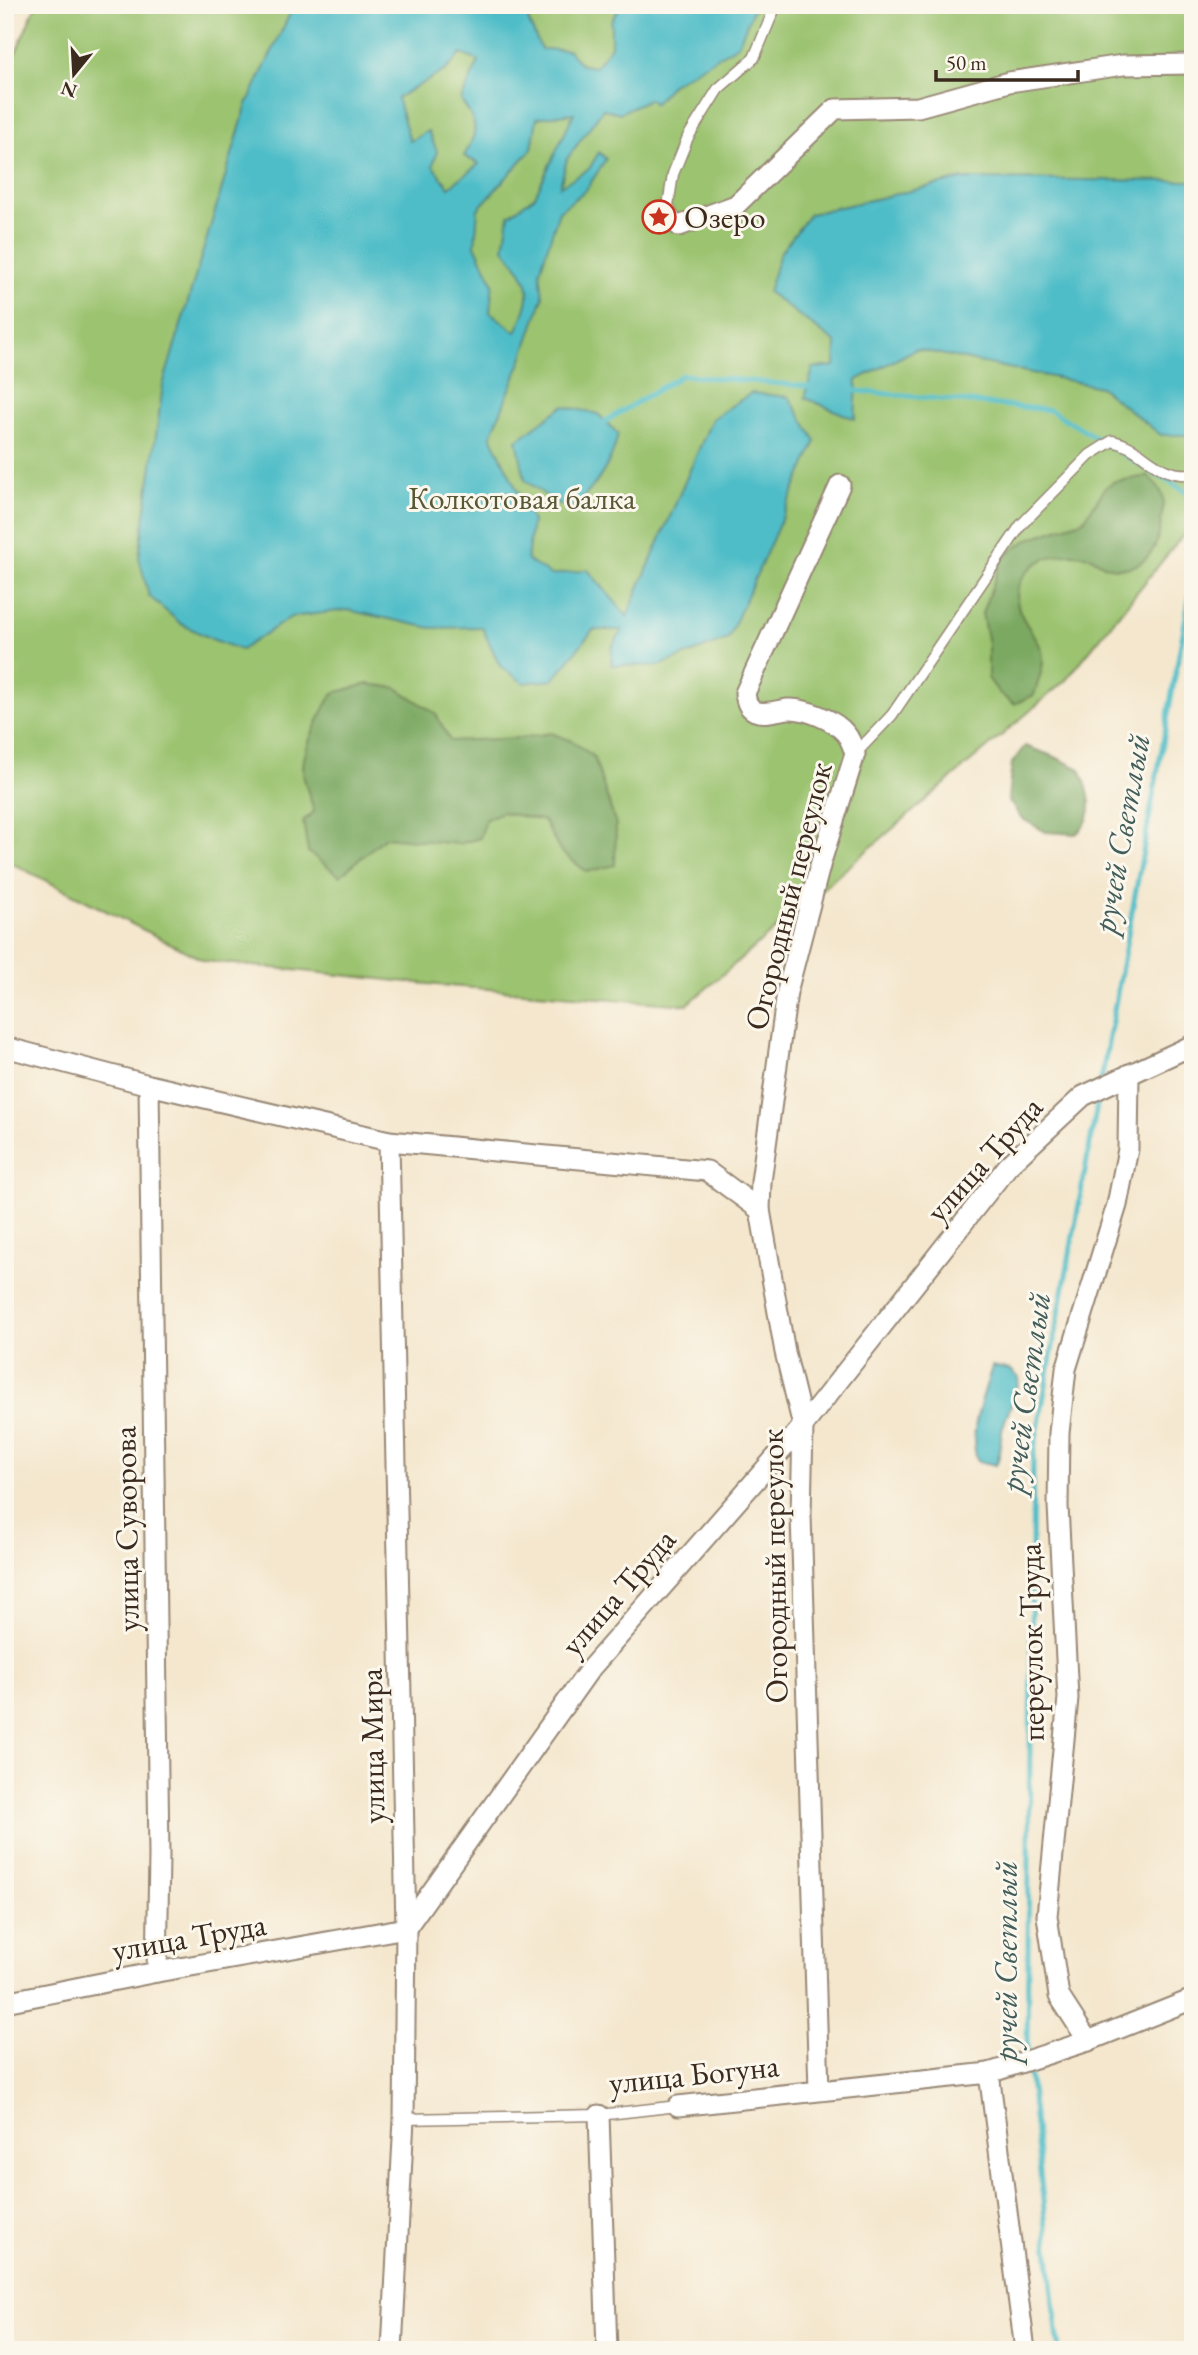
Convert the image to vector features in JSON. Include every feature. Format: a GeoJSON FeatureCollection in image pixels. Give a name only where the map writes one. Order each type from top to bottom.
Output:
{"type":"FeatureCollection","features":[{"type":"Feature","properties":{"kind":"street"},"geometry":{"type":"LineString","coordinates":[[680,226],[736,205],[835,109],[918,107],[1009,82],[1123,65],[1193,64]]}},
{"type":"Feature","properties":{"kind":"street","name":"Огородный переулок"},"geometry":{"type":"LineString","coordinates":[[819,2090],[801,1515],[803,1426],[785,1352],[760,1210],[763,1163],[787,992],[821,862],[855,754],[845,732],[832,723],[807,711],[755,711],[747,704],[744,693],[839,485]]}},
{"type":"Feature","properties":{"kind":"street","name":"улица Труда"},"geometry":{"type":"LineString","coordinates":[[5,2002],[406,1928],[590,1669],[803,1426],[1008,1166],[1088,1093],[1193,1045]]}},
{"type":"Feature","properties":{"kind":"street"},"geometry":{"type":"LineString","coordinates":[[5,1047],[149,1085],[389,1141],[707,1171],[760,1210]]}},
{"type":"Feature","properties":{"kind":"street","name":"переулок Труда"},"geometry":{"type":"LineString","coordinates":[[1088,2041],[1059,1996],[1047,1916],[1068,1699],[1058,1506],[1059,1433],[1066,1369],[1117,1205],[1128,1149],[1129,1073]]}},
{"type":"Feature","properties":{"kind":"street","name":"улица Суворова"},"geometry":{"type":"LineString","coordinates":[[149,1085],[159,1856],[157,1972]]}},
{"type":"Feature","properties":{"kind":"street","name":"улица Мира"},"geometry":{"type":"LineString","coordinates":[[389,1141],[406,1928],[404,2119],[392,2350]]}},
{"type":"Feature","properties":{"kind":"street","name":"улица Богуна"},"geometry":{"type":"LineString","coordinates":[[678,2106],[989,2073],[1088,2041],[1193,1999]]}},
{"type":"Feature","properties":{"kind":"street"},"geometry":{"type":"LineString","coordinates":[[989,2073],[1025,2350]]}},
{"type":"Feature","properties":{"kind":"street"},"geometry":{"type":"LineString","coordinates":[[599,2115],[607,2350]]}},
{"type":"Feature","properties":{"kind":"lane"},"geometry":{"type":"LineString","coordinates":[[680,226],[668,206],[673,174],[688,137],[719,89],[754,58],[776,5]]}},
{"type":"Feature","properties":{"kind":"lane"},"geometry":{"type":"LineString","coordinates":[[855,754],[892,715],[909,692],[1021,525],[1090,455],[1112,441],[1126,443],[1160,469],[1183,475],[1193,474]]}},
{"type":"Feature","properties":{"kind":"lane","name":"улица Богуна"},"geometry":{"type":"LineString","coordinates":[[404,2119],[599,2115],[678,2106]]}},
{"type":"Feature","properties":{"kind":"green space","name":"Колкотовая балка"},"geometry":{"type":"Polygon","coordinates":[[[36,5],[1193,5],[1193,523],[1066,680],[687,1005],[437,985],[205,961],[5,860],[5,78],[36,5]]]}},
{"type":"Feature","properties":{"kind":"green space"},"geometry":{"type":"Polygon","coordinates":[[[1148,476],[1161,492],[1163,501],[1159,533],[1146,558],[1131,567],[1121,568],[1107,566],[1091,557],[1061,554],[1042,560],[1027,572],[1021,581],[1017,593],[1018,604],[1043,659],[1034,695],[1014,704],[999,693],[988,678],[988,644],[982,613],[1001,562],[1011,551],[1029,539],[1084,520],[1105,488],[1113,482],[1148,476]]]}},
{"type":"Feature","properties":{"kind":"green space"},"geometry":{"type":"Polygon","coordinates":[[[368,684],[397,688],[436,714],[450,741],[521,738],[551,733],[572,741],[594,757],[616,825],[615,865],[587,872],[560,851],[544,821],[502,812],[486,819],[480,838],[459,844],[385,837],[340,876],[308,852],[303,821],[314,812],[304,780],[304,760],[314,730],[333,693],[368,684]]]}},
{"type":"Feature","properties":{"kind":"green space"},"geometry":{"type":"Polygon","coordinates":[[[1025,746],[1080,769],[1087,786],[1090,812],[1083,827],[1076,834],[1046,832],[1021,818],[1008,799],[1012,763],[1025,746]]]}},
{"type":"Feature","properties":{"kind":"water"},"geometry":{"type":"Polygon","coordinates":[[[294,5],[537,5],[528,20],[541,49],[568,50],[582,65],[595,67],[611,46],[611,21],[621,5],[755,5],[738,45],[672,84],[654,104],[649,99],[620,113],[603,109],[567,159],[560,186],[589,169],[599,152],[606,159],[586,190],[559,211],[540,271],[543,297],[521,362],[491,436],[532,521],[527,560],[551,575],[588,570],[627,616],[712,419],[751,393],[789,397],[816,441],[728,639],[659,666],[611,665],[612,647],[622,630],[593,630],[553,680],[524,683],[500,666],[482,627],[431,628],[347,610],[291,617],[241,650],[181,624],[149,596],[139,558],[163,385],[247,104],[294,5]],[[461,54],[446,70],[397,98],[410,141],[428,131],[437,151],[433,166],[449,187],[479,164],[464,156],[473,139],[475,127],[461,100],[479,61],[461,54]],[[574,113],[537,118],[532,149],[478,209],[475,245],[493,283],[490,312],[516,332],[526,306],[528,287],[504,248],[509,215],[535,196],[574,113]]]}},
{"type":"Feature","properties":{"kind":"water"},"geometry":{"type":"Polygon","coordinates":[[[962,179],[1193,181],[1193,435],[1161,435],[1100,387],[916,349],[857,380],[855,419],[805,398],[813,368],[835,366],[836,343],[768,292],[780,253],[810,214],[962,179]]]}},
{"type":"Feature","properties":{"kind":"water"},"geometry":{"type":"Polygon","coordinates":[[[563,406],[598,414],[618,434],[612,455],[602,474],[574,507],[557,504],[525,480],[517,440],[563,406]]]}},
{"type":"Feature","properties":{"kind":"water"},"geometry":{"type":"Polygon","coordinates":[[[992,1366],[1011,1370],[1019,1378],[1002,1430],[996,1465],[978,1461],[974,1438],[992,1366]]]}},
{"type":"Feature","properties":{"kind":"waterway"},"geometry":{"type":"LineString","coordinates":[[601,424],[682,375],[815,387]]}},
{"type":"Feature","properties":{"kind":"waterway"},"geometry":{"type":"LineString","coordinates":[[849,390],[1050,410],[1193,496]]}},
{"type":"Feature","properties":{"kind":"waterway","name":"ручей Светлый"},"geometry":{"type":"LineString","coordinates":[[1101,1081],[1193,578]]}},
{"type":"Feature","properties":{"kind":"waterway","name":"ручей Светлый"},"geometry":{"type":"LineString","coordinates":[[1059,2350],[1027,2051],[1033,1456],[1099,1094]]}},
{"type":"Feature","properties":{"kind":"place","name":"Озеро"},"geometry":{"type":"Point","coordinates":[659,217]}}]}
